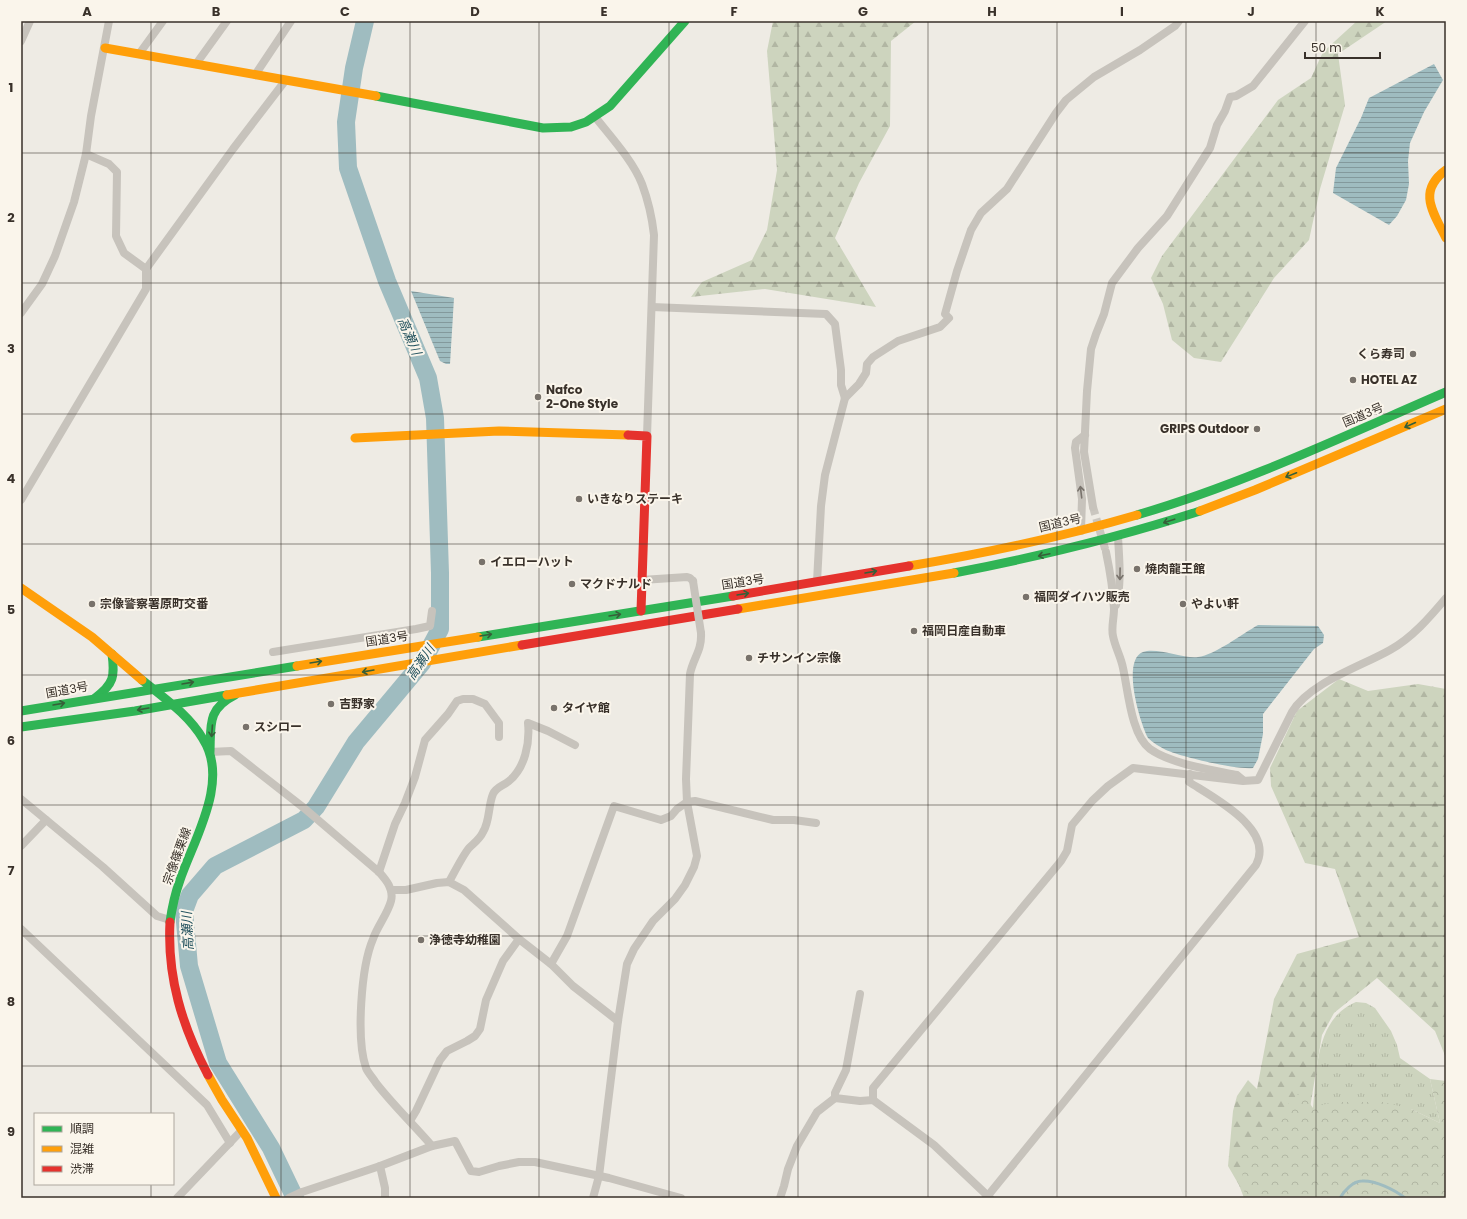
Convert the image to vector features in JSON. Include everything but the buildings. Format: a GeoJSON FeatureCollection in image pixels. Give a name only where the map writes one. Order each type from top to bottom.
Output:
{"type":"FeatureCollection","features":[{"type":"Feature","properties":{"kind":"main road"},"geometry":{"type":"LineString","coordinates":[[105,48],[342,90],[543,128],[558,129],[582,125],[596,118],[610,106],[685,21]]}},
{"type":"Feature","properties":{"kind":"main road"},"geometry":{"type":"LineString","coordinates":[[1446,170],[1438,174],[1433,180],[1429,198],[1432,209],[1446,238]]}},
{"type":"Feature","properties":{"kind":"main road","name":"国道3号"},"geometry":{"type":"LineString","coordinates":[[21,711],[817,582],[1046,539],[1081,531],[1210,491],[1280,464],[1446,392]]}},
{"type":"Feature","properties":{"kind":"main road"},"geometry":{"type":"LineString","coordinates":[[21,727],[135,711],[238,694],[441,658],[980,568],[1059,552],[1118,536],[1216,506],[1357,449],[1446,408]]}},
{"type":"Feature","properties":{"kind":"main road"},"geometry":{"type":"LineString","coordinates":[[355,438],[499,431],[647,436],[641,611]]}},
{"type":"Feature","properties":{"kind":"main road","name":"宗像篠栗線"},"geometry":{"type":"LineString","coordinates":[[21,588],[92,636],[152,689],[172,704],[193,724],[210,752],[213,786],[210,799],[177,889],[170,920],[170,964],[178,1001],[194,1044],[222,1099],[242,1130],[262,1166],[276,1198]]}},
{"type":"Feature","properties":{"kind":"main road"},"geometry":{"type":"LineString","coordinates":[[95,698],[106,691],[114,676],[112,654]]}},
{"type":"Feature","properties":{"kind":"main road"},"geometry":{"type":"LineString","coordinates":[[210,752],[212,721],[217,709],[222,703],[238,694]]}},
{"type":"Feature","properties":{"kind":"street"},"geometry":{"type":"LineString","coordinates":[[21,41],[30,21]]}},
{"type":"Feature","properties":{"kind":"street"},"geometry":{"type":"LineString","coordinates":[[21,313],[42,284],[55,256],[74,202],[86,154],[91,116],[109,21]]}},
{"type":"Feature","properties":{"kind":"street"},"geometry":{"type":"LineString","coordinates":[[139,54],[163,21]]}},
{"type":"Feature","properties":{"kind":"street"},"geometry":{"type":"LineString","coordinates":[[196,64],[227,21]]}},
{"type":"Feature","properties":{"kind":"street"},"geometry":{"type":"LineString","coordinates":[[255,75],[291,21]]}},
{"type":"Feature","properties":{"kind":"street"},"geometry":{"type":"LineString","coordinates":[[817,582],[821,506],[825,475],[845,398],[859,384],[866,373],[867,364],[873,357],[898,341],[940,327],[949,318],[945,314],[957,271],[971,230],[981,213],[1007,189],[1066,100],[1094,77],[1140,50],[1175,26],[1179,21]]}},
{"type":"Feature","properties":{"kind":"street"},"geometry":{"type":"LineString","coordinates":[[1093,507],[1084,452],[1087,391],[1091,349],[1104,314],[1112,284],[1138,248],[1167,216],[1210,148],[1217,125],[1225,111],[1230,97],[1236,96],[1253,86],[1305,21]]}},
{"type":"Feature","properties":{"kind":"street"},"geometry":{"type":"LineString","coordinates":[[21,500],[146,289],[146,269],[233,149],[285,81]]}},
{"type":"Feature","properties":{"kind":"street"},"geometry":{"type":"LineString","coordinates":[[596,118],[630,163],[642,182],[649,205],[654,235],[647,436]]}},
{"type":"Feature","properties":{"kind":"street"},"geometry":{"type":"LineString","coordinates":[[86,154],[109,164],[117,172],[116,236],[124,253],[146,269]]}},
{"type":"Feature","properties":{"kind":"street"},"geometry":{"type":"LineString","coordinates":[[652,307],[826,314],[835,324],[841,385],[845,398]]}},
{"type":"Feature","properties":{"kind":"street"},"geometry":{"type":"LineString","coordinates":[[1081,531],[1082,499],[1075,448],[1076,442],[1085,435]]}},
{"type":"Feature","properties":{"kind":"street"},"geometry":{"type":"LineString","coordinates":[[1114,610],[1119,593],[1120,573],[1118,536]]}},
{"type":"Feature","properties":{"kind":"street"},"geometry":{"type":"LineString","coordinates":[[1106,552],[1111,578],[1114,610],[1113,636],[1123,667],[1137,732],[1150,749],[1161,755],[1187,764],[1237,774],[1243,781]]}},
{"type":"Feature","properties":{"kind":"street"},"geometry":{"type":"LineString","coordinates":[[593,1198],[599,1176],[618,1021],[627,964],[634,949],[653,921],[675,899],[685,885],[694,867],[696,856],[687,802],[686,779],[690,674],[702,645],[693,582],[687,577],[642,580]]}},
{"type":"Feature","properties":{"kind":"street"},"geometry":{"type":"LineString","coordinates":[[872,1100],[873,1088],[1061,861],[1067,851],[1072,825],[1092,801],[1108,786],[1133,768],[1243,781],[1258,780],[1292,712],[1305,696],[1325,683],[1391,650],[1406,639],[1446,598]]}},
{"type":"Feature","properties":{"kind":"street"},"geometry":{"type":"LineString","coordinates":[[273,652],[430,626],[432,611]]}},
{"type":"Feature","properties":{"kind":"street"},"geometry":{"type":"LineString","coordinates":[[379,872],[395,824],[406,803],[425,740],[448,714],[457,701],[463,699],[473,699],[485,704],[499,723],[499,737]]}},
{"type":"Feature","properties":{"kind":"street"},"geometry":{"type":"LineString","coordinates":[[449,882],[468,849],[483,833],[486,826],[492,794],[497,788],[506,784],[513,778],[522,764],[529,735],[528,723],[548,731],[575,745]]}},
{"type":"Feature","properties":{"kind":"street"},"geometry":{"type":"LineString","coordinates":[[210,752],[231,751],[304,808],[379,872],[388,883],[391,890],[391,901],[372,940],[366,966],[362,993],[362,1051],[366,1069],[432,1146]]}},
{"type":"Feature","properties":{"kind":"street"},"geometry":{"type":"LineString","coordinates":[[780,1198],[788,1169],[797,1146],[817,1112],[835,1098],[860,1101],[872,1100],[934,1145],[988,1197],[1256,865],[1260,858],[1259,842],[1254,832],[1244,820],[1228,807],[1190,782],[1190,774]]}},
{"type":"Feature","properties":{"kind":"street"},"geometry":{"type":"LineString","coordinates":[[21,799],[103,867],[157,916],[170,920]]}},
{"type":"Feature","properties":{"kind":"street"},"geometry":{"type":"LineString","coordinates":[[551,964],[567,936],[614,806],[661,820],[671,816],[677,809],[687,802],[695,801],[773,820],[794,820],[816,823]]}},
{"type":"Feature","properties":{"kind":"street"},"geometry":{"type":"LineString","coordinates":[[21,846],[46,820]]}},
{"type":"Feature","properties":{"kind":"street"},"geometry":{"type":"LineString","coordinates":[[391,890],[406,890],[437,883],[449,882],[464,890],[519,939],[551,964],[573,986],[618,1021]]}},
{"type":"Feature","properties":{"kind":"street"},"geometry":{"type":"LineString","coordinates":[[21,929],[207,1105],[230,1143]]}},
{"type":"Feature","properties":{"kind":"street"},"geometry":{"type":"LineString","coordinates":[[410,1121],[440,1060],[447,1051],[467,1042],[475,1036],[480,1029],[486,1000],[503,961],[519,939]]}},
{"type":"Feature","properties":{"kind":"street"},"geometry":{"type":"LineString","coordinates":[[835,1098],[835,1093],[846,1070],[860,994]]}},
{"type":"Feature","properties":{"kind":"street"},"geometry":{"type":"LineString","coordinates":[[177,1198],[242,1130]]}},
{"type":"Feature","properties":{"kind":"street"},"geometry":{"type":"LineString","coordinates":[[290,1198],[302,1192],[380,1166],[432,1146],[455,1141],[471,1171],[479,1172],[519,1162],[535,1162],[599,1176],[681,1198]]}},
{"type":"Feature","properties":{"kind":"street"},"geometry":{"type":"LineString","coordinates":[[380,1166],[385,1188],[385,1198]]}},
{"type":"Feature","properties":{"kind":"green space"},"geometry":{"type":"Polygon","coordinates":[[[773,21],[916,21],[891,41],[890,126],[859,183],[835,238],[876,307],[765,289],[691,297],[702,282],[752,260],[767,230],[777,170],[767,51],[773,21]]]}},
{"type":"Feature","properties":{"kind":"green space"},"geometry":{"type":"Polygon","coordinates":[[[1357,21],[1387,21],[1338,54],[1345,105],[1320,189],[1309,240],[1274,278],[1221,362],[1194,358],[1172,340],[1163,304],[1151,278],[1162,256],[1278,100],[1311,78],[1323,52],[1357,21]]]}},
{"type":"Feature","properties":{"kind":"green space"},"geometry":{"type":"Polygon","coordinates":[[[1339,679],[1368,691],[1418,684],[1446,689],[1446,1058],[1435,1031],[1377,978],[1334,1013],[1322,1035],[1309,1114],[1277,1198],[1244,1198],[1239,1185],[1228,1166],[1233,1111],[1237,1096],[1248,1080],[1257,1089],[1274,999],[1297,954],[1359,937],[1335,869],[1305,863],[1271,786],[1270,768],[1297,711],[1339,679]]]}},
{"type":"Feature","properties":{"kind":"green space"},"geometry":{"type":"Polygon","coordinates":[[[1356,1002],[1366,1003],[1375,1008],[1391,1031],[1397,1045],[1400,1058],[1430,1079],[1440,1123],[1411,1109],[1313,1108],[1318,1063],[1325,1033],[1343,1010],[1356,1002]]]}},
{"type":"Feature","properties":{"kind":"green space"},"geometry":{"type":"Polygon","coordinates":[[[1430,1079],[1446,1081],[1446,1198],[1245,1198],[1240,1152],[1301,1091],[1313,1108],[1332,1102],[1383,1102],[1411,1109],[1440,1123],[1430,1079]]]}},
{"type":"Feature","properties":{"kind":"water"},"geometry":{"type":"Polygon","coordinates":[[[1434,64],[1443,80],[1424,112],[1410,143],[1408,161],[1409,184],[1406,200],[1397,216],[1389,225],[1333,193],[1336,168],[1361,118],[1369,98],[1434,64]]]}},
{"type":"Feature","properties":{"kind":"water"},"geometry":{"type":"Polygon","coordinates":[[[411,291],[454,298],[450,364],[440,361],[411,291]]]}},
{"type":"Feature","properties":{"kind":"water"},"geometry":{"type":"Polygon","coordinates":[[[1258,625],[1318,626],[1324,635],[1323,643],[1314,649],[1263,714],[1263,734],[1258,759],[1253,768],[1223,765],[1184,756],[1166,750],[1148,738],[1137,706],[1134,692],[1133,667],[1137,657],[1143,652],[1156,651],[1198,657],[1220,648],[1258,625]]]}},
{"type":"Feature","properties":{"kind":"waterway","name":"高瀬川"},"geometry":{"type":"LineString","coordinates":[[295,1198],[271,1148],[218,1063],[189,966],[184,911],[190,895],[215,866],[304,820],[316,807],[356,742],[422,663],[440,629],[440,573],[435,418],[428,378],[387,281],[348,168],[346,122],[354,68],[365,21]]}},
{"type":"Feature","properties":{"kind":"waterway"},"geometry":{"type":"LineString","coordinates":[[1340,1198],[1346,1190],[1359,1181],[1373,1182],[1385,1186],[1405,1198]]}},
{"type":"Feature","properties":{"kind":"tunnel"},"geometry":{"type":"LineString","coordinates":[[1093,507],[1106,552]]}},
{"type":"Feature","properties":{"kind":"traffic: fast"},"geometry":{"type":"LineString","coordinates":[[376,96],[543,128],[571,127],[586,122],[610,106],[685,21]]}},
{"type":"Feature","properties":{"kind":"traffic: fast"},"geometry":{"type":"LineString","coordinates":[[1137,515],[1177,503],[1254,474],[1446,392]]}},
{"type":"Feature","properties":{"kind":"traffic: fast"},"geometry":{"type":"LineString","coordinates":[[954,573],[1078,546],[1200,511]]}},
{"type":"Feature","properties":{"kind":"traffic: fast"},"geometry":{"type":"LineString","coordinates":[[478,637],[733,596]]}},
{"type":"Feature","properties":{"kind":"traffic: fast"},"geometry":{"type":"LineString","coordinates":[[95,698],[110,684],[112,679],[112,654]]}},
{"type":"Feature","properties":{"kind":"traffic: fast"},"geometry":{"type":"LineString","coordinates":[[21,711],[297,666]]}},
{"type":"Feature","properties":{"kind":"traffic: fast"},"geometry":{"type":"LineString","coordinates":[[142,680],[183,714],[197,730],[210,755],[213,773],[207,810],[178,885],[170,922]]}},
{"type":"Feature","properties":{"kind":"traffic: fast"},"geometry":{"type":"LineString","coordinates":[[21,727],[135,711],[227,695]]}},
{"type":"Feature","properties":{"kind":"traffic: fast"},"geometry":{"type":"LineString","coordinates":[[210,752],[211,726],[215,712],[226,700],[235,695]]}},
{"type":"Feature","properties":{"kind":"traffic: slow"},"geometry":{"type":"LineString","coordinates":[[105,48],[376,96]]}},
{"type":"Feature","properties":{"kind":"traffic: slow"},"geometry":{"type":"LineString","coordinates":[[1446,170],[1437,178],[1432,186],[1430,194],[1430,202],[1433,211],[1446,238]]}},
{"type":"Feature","properties":{"kind":"traffic: slow"},"geometry":{"type":"LineString","coordinates":[[1200,511],[1255,490],[1446,409]]}},
{"type":"Feature","properties":{"kind":"traffic: slow"},"geometry":{"type":"LineString","coordinates":[[355,438],[499,431],[628,435]]}},
{"type":"Feature","properties":{"kind":"traffic: slow"},"geometry":{"type":"LineString","coordinates":[[909,566],[1024,544],[1137,515]]}},
{"type":"Feature","properties":{"kind":"traffic: slow"},"geometry":{"type":"LineString","coordinates":[[738,609],[954,573]]}},
{"type":"Feature","properties":{"kind":"traffic: slow"},"geometry":{"type":"LineString","coordinates":[[21,588],[92,637],[142,680]]}},
{"type":"Feature","properties":{"kind":"traffic: slow"},"geometry":{"type":"LineString","coordinates":[[297,666],[478,637]]}},
{"type":"Feature","properties":{"kind":"traffic: slow"},"geometry":{"type":"LineString","coordinates":[[227,695],[522,645]]}},
{"type":"Feature","properties":{"kind":"traffic: slow"},"geometry":{"type":"LineString","coordinates":[[208,1075],[222,1100],[247,1138],[276,1198]]}},
{"type":"Feature","properties":{"kind":"traffic: jam"},"geometry":{"type":"LineString","coordinates":[[628,435],[647,436],[641,611]]}},
{"type":"Feature","properties":{"kind":"traffic: jam"},"geometry":{"type":"LineString","coordinates":[[733,596],[909,566]]}},
{"type":"Feature","properties":{"kind":"traffic: jam"},"geometry":{"type":"LineString","coordinates":[[522,645],[738,609]]}},
{"type":"Feature","properties":{"kind":"traffic: jam"},"geometry":{"type":"LineString","coordinates":[[170,922],[171,962],[178,1001],[191,1038],[208,1075]]}},
{"type":"Feature","properties":{"kind":"place","name":"くら寿司"},"geometry":{"type":"Point","coordinates":[1413,354]}},
{"type":"Feature","properties":{"kind":"place","name":"HOTEL AZ"},"geometry":{"type":"Point","coordinates":[1353,380]}},
{"type":"Feature","properties":{"kind":"place","name":"Nafco 2-One Style"},"geometry":{"type":"Point","coordinates":[538,397]}},
{"type":"Feature","properties":{"kind":"place","name":"GRIPS Outdoor"},"geometry":{"type":"Point","coordinates":[1257,429]}},
{"type":"Feature","properties":{"kind":"place","name":"いきなりステーキ"},"geometry":{"type":"Point","coordinates":[579,499]}},
{"type":"Feature","properties":{"kind":"place","name":"イエローハット"},"geometry":{"type":"Point","coordinates":[482,562]}},
{"type":"Feature","properties":{"kind":"place","name":"焼肉龍王館"},"geometry":{"type":"Point","coordinates":[1137,569]}},
{"type":"Feature","properties":{"kind":"place","name":"マクドナルド"},"geometry":{"type":"Point","coordinates":[572,584]}},
{"type":"Feature","properties":{"kind":"place","name":"福岡ダイハツ販売"},"geometry":{"type":"Point","coordinates":[1026,597]}},
{"type":"Feature","properties":{"kind":"place","name":"宗像警察署原町交番"},"geometry":{"type":"Point","coordinates":[92,604]}},
{"type":"Feature","properties":{"kind":"place","name":"やよい軒"},"geometry":{"type":"Point","coordinates":[1183,604]}},
{"type":"Feature","properties":{"kind":"place","name":"福岡日産自動車"},"geometry":{"type":"Point","coordinates":[914,631]}},
{"type":"Feature","properties":{"kind":"place","name":"チサンイン宗像"},"geometry":{"type":"Point","coordinates":[749,658]}},
{"type":"Feature","properties":{"kind":"place","name":"吉野家"},"geometry":{"type":"Point","coordinates":[331,704]}},
{"type":"Feature","properties":{"kind":"place","name":"タイヤ館"},"geometry":{"type":"Point","coordinates":[554,708]}},
{"type":"Feature","properties":{"kind":"place","name":"スシロー"},"geometry":{"type":"Point","coordinates":[246,727]}},
{"type":"Feature","properties":{"kind":"place","name":"浄徳寺幼稚園"},"geometry":{"type":"Point","coordinates":[421,940]}}]}
